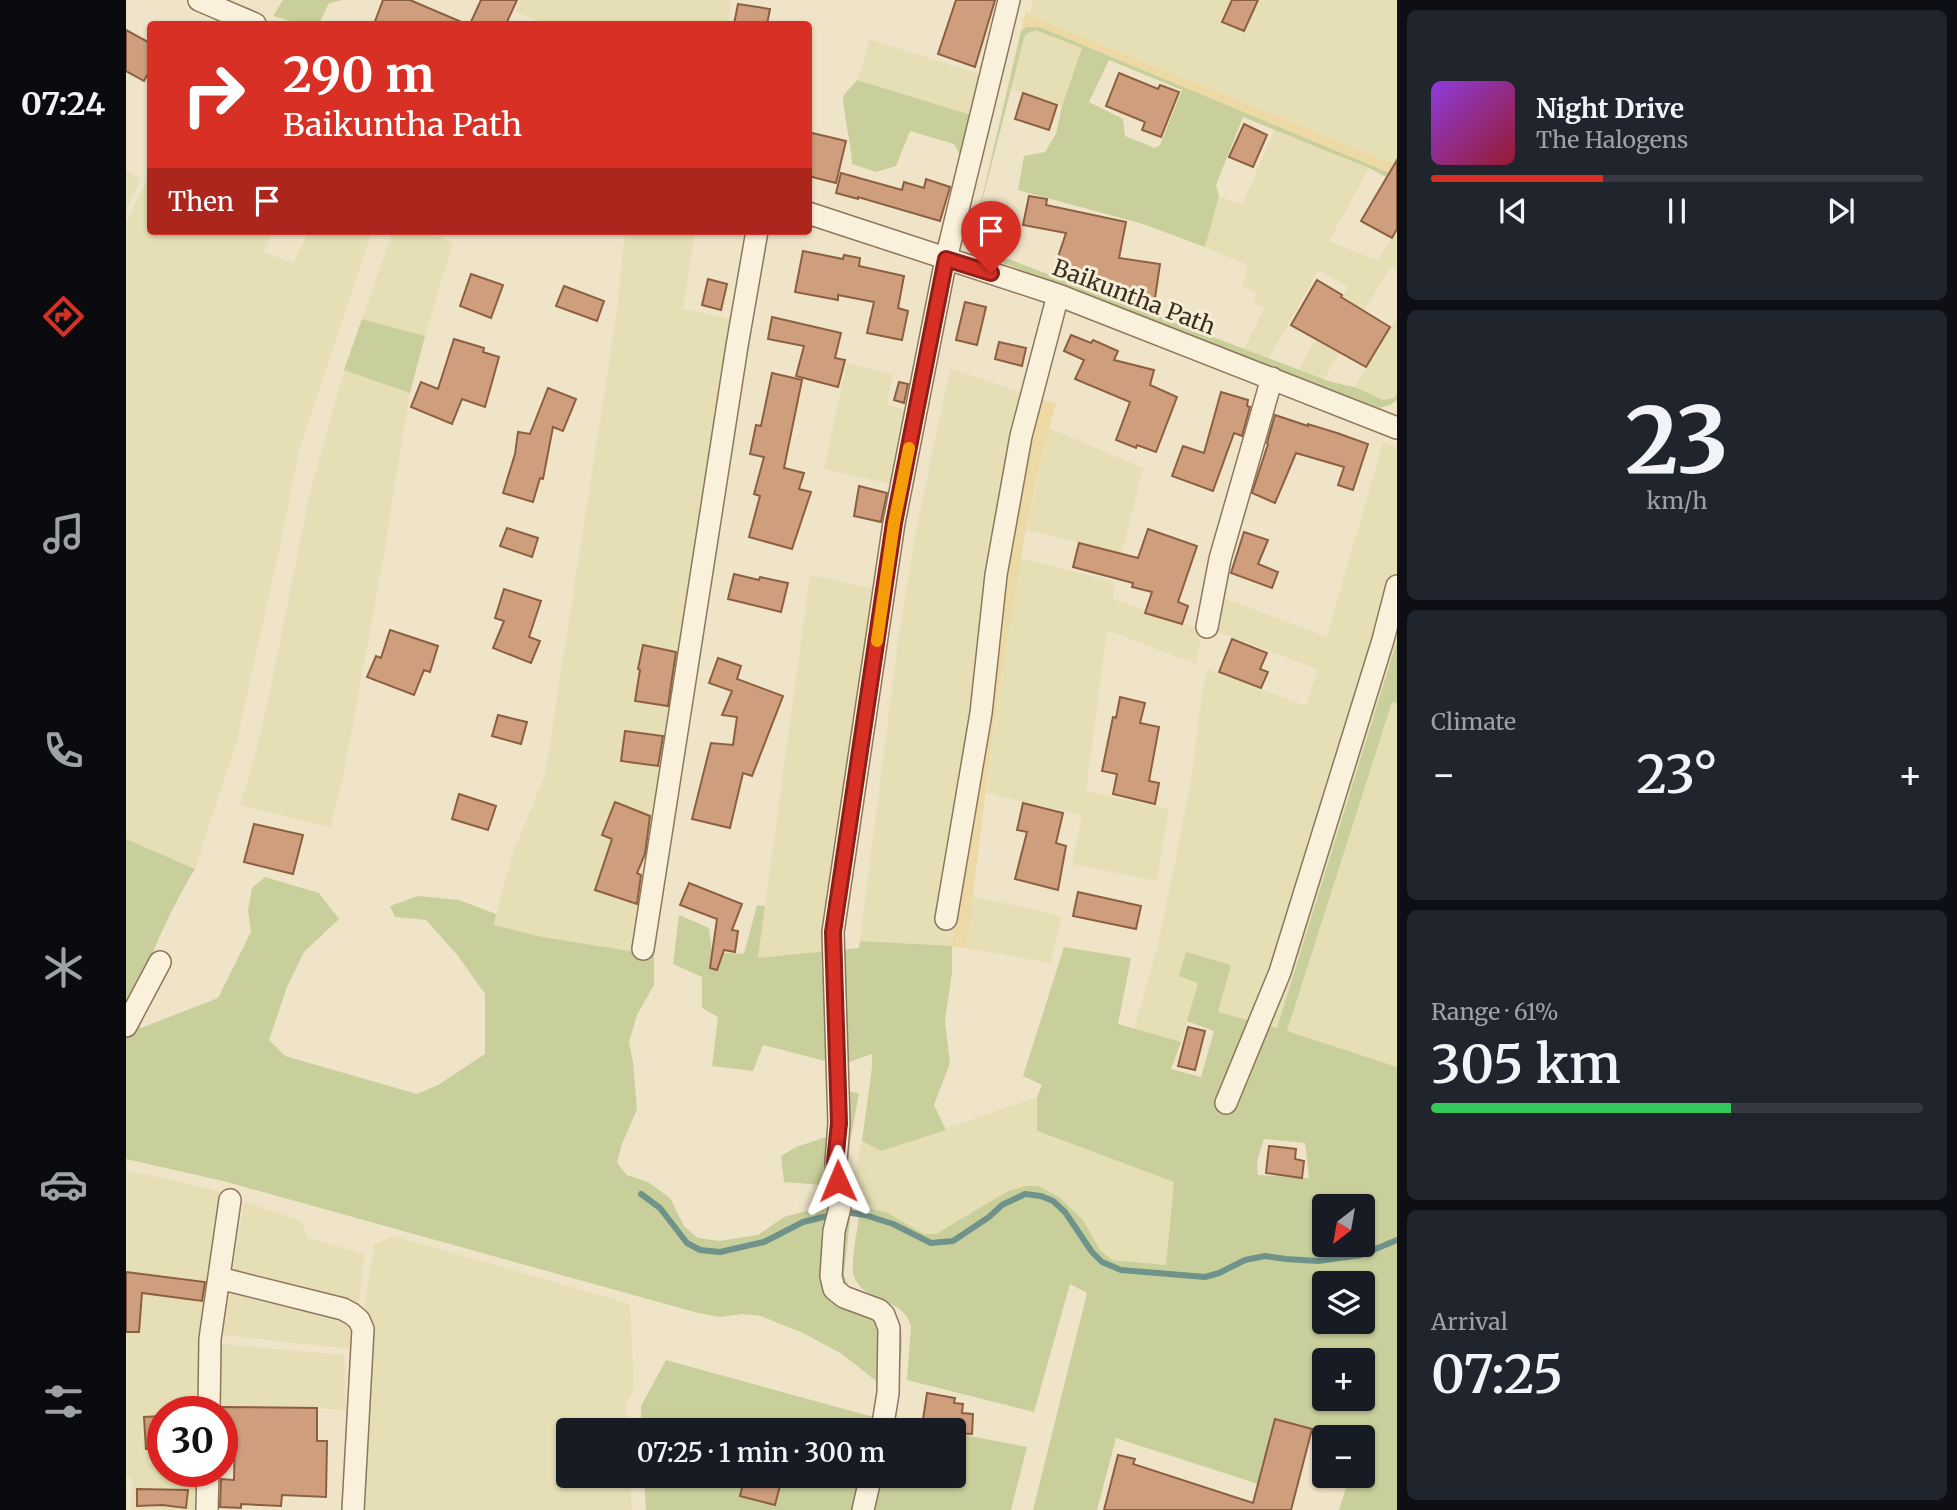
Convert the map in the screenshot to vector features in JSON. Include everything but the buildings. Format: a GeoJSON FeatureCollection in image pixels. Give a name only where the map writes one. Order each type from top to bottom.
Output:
{"type":"FeatureCollection","features":[{"type":"Feature","properties":{"kind":"street"},"geometry":{"type":"LineString","coordinates":[[199,0],[248,21]]}},
{"type":"Feature","properties":{"kind":"street"},"geometry":{"type":"LineString","coordinates":[[884,1418],[888,1393],[889,1328],[879,1310],[844,1297],[834,1289],[831,1276],[834,1231],[840,1207],[835,1162],[839,1123],[833,932],[894,523],[946,259],[1009,0]]}},
{"type":"Feature","properties":{"kind":"street","name":"Baikuntha Path"},"geometry":{"type":"LineString","coordinates":[[812,214],[1058,295],[1396,423]]}},
{"type":"Feature","properties":{"kind":"street"},"geometry":{"type":"LineString","coordinates":[[643,949],[756,235]]}},
{"type":"Feature","properties":{"kind":"street"},"geometry":{"type":"LineString","coordinates":[[946,919],[981,713],[996,575],[1021,436],[1058,295]]}},
{"type":"Feature","properties":{"kind":"street"},"geometry":{"type":"LineString","coordinates":[[1207,626],[1220,559],[1272,378]]}},
{"type":"Feature","properties":{"kind":"street"},"geometry":{"type":"LineString","coordinates":[[1226,1103],[1280,971],[1379,653],[1397,586]]}},
{"type":"Feature","properties":{"kind":"street"},"geometry":{"type":"LineString","coordinates":[[126,1026],[160,962]]}},
{"type":"Feature","properties":{"kind":"street"},"geometry":{"type":"LineString","coordinates":[[209,1396],[210,1339],[230,1200]]}},
{"type":"Feature","properties":{"kind":"street"},"geometry":{"type":"LineString","coordinates":[[219,1278],[343,1309],[359,1320],[363,1329],[353,1510]]}},
{"type":"Feature","properties":{"kind":"street"},"geometry":{"type":"LineString","coordinates":[[208,1487],[208,1510]]}},
{"type":"Feature","properties":{"kind":"street"},"geometry":{"type":"LineString","coordinates":[[863,1510],[868,1488]]}},
{"type":"Feature","properties":{"kind":"shaded area"},"geometry":{"type":"Polygon","coordinates":[[[520,0],[731,0],[728,21],[538,21],[516,12],[520,0]]]}},
{"type":"Feature","properties":{"kind":"shaded area"},"geometry":{"type":"Polygon","coordinates":[[[1033,0],[1397,0],[1397,165],[1029,15],[1033,0]]]}},
{"type":"Feature","properties":{"kind":"shaded area"},"geometry":{"type":"Polygon","coordinates":[[[1035,30],[1082,48],[1062,106],[1011,89],[1025,34],[1035,30]]]}},
{"type":"Feature","properties":{"kind":"shaded area"},"geometry":{"type":"Polygon","coordinates":[[[869,39],[992,78],[985,120],[857,80],[869,39]]]}},
{"type":"Feature","properties":{"kind":"shaded area"},"geometry":{"type":"Polygon","coordinates":[[[1275,129],[1369,168],[1329,241],[1378,261],[1397,229],[1397,269],[1391,266],[1324,379],[1298,370],[1348,287],[1318,270],[1269,358],[1244,349],[1265,307],[1254,303],[1257,293],[1242,286],[1248,265],[1205,247],[1219,196],[1242,205],[1275,129]]]}},
{"type":"Feature","properties":{"kind":"shaded area"},"geometry":{"type":"Polygon","coordinates":[[[126,170],[141,179],[126,210],[126,170]]]}},
{"type":"Feature","properties":{"kind":"shaded area"},"geometry":{"type":"Polygon","coordinates":[[[147,178],[147,235],[271,235],[264,252],[293,263],[307,235],[371,235],[300,447],[236,745],[195,869],[126,839],[126,223],[147,178]]]}},
{"type":"Feature","properties":{"kind":"shaded area"},"geometry":{"type":"Polygon","coordinates":[[[392,235],[433,235],[453,242],[425,336],[362,319],[392,235]]]}},
{"type":"Feature","properties":{"kind":"shaded area"},"geometry":{"type":"Polygon","coordinates":[[[625,235],[694,235],[683,309],[750,323],[654,955],[537,936],[493,925],[514,850],[545,775],[617,311],[625,235]]]}},
{"type":"Feature","properties":{"kind":"shaded area"},"geometry":{"type":"Polygon","coordinates":[[[1397,317],[1397,394],[1394,398],[1383,401],[1355,387],[1397,317]]]}},
{"type":"Feature","properties":{"kind":"shaded area"},"geometry":{"type":"Polygon","coordinates":[[[847,363],[893,375],[887,405],[920,413],[904,487],[824,469],[847,363]]]}},
{"type":"Feature","properties":{"kind":"shaded area"},"geometry":{"type":"Polygon","coordinates":[[[950,368],[1040,399],[988,659],[952,946],[860,941],[898,641],[916,531],[950,368]]]}},
{"type":"Feature","properties":{"kind":"shaded area"},"geometry":{"type":"Polygon","coordinates":[[[344,370],[410,393],[343,778],[330,827],[240,805],[269,696],[310,493],[344,370]]]}},
{"type":"Feature","properties":{"kind":"shaded area"},"geometry":{"type":"Polygon","coordinates":[[[1049,428],[1143,468],[1122,553],[1027,530],[1049,428]]]}},
{"type":"Feature","properties":{"kind":"shaded area"},"geometry":{"type":"Polygon","coordinates":[[[1383,442],[1397,447],[1397,641],[1277,1028],[1218,1012],[1198,983],[1181,1042],[1134,1029],[1158,945],[1179,843],[1207,669],[1306,706],[1318,669],[1215,631],[1221,597],[1327,637],[1383,442]]]}},
{"type":"Feature","properties":{"kind":"shaded area"},"geometry":{"type":"Polygon","coordinates":[[[1020,558],[1115,582],[1113,599],[1202,630],[1196,664],[1107,630],[1086,791],[1169,809],[1157,881],[1072,864],[1082,815],[986,793],[1020,558]]]}},
{"type":"Feature","properties":{"kind":"shaded area"},"geometry":{"type":"Polygon","coordinates":[[[810,575],[888,592],[843,950],[758,958],[810,575]]]}},
{"type":"Feature","properties":{"kind":"shaded area"},"geometry":{"type":"Polygon","coordinates":[[[1392,701],[1397,703],[1397,1067],[1287,1031],[1392,701]]]}},
{"type":"Feature","properties":{"kind":"shaded area"},"geometry":{"type":"Polygon","coordinates":[[[972,896],[1062,916],[1050,963],[966,948],[972,896]]]}},
{"type":"Feature","properties":{"kind":"shaded area"},"geometry":{"type":"Polygon","coordinates":[[[1037,1097],[1037,1132],[1175,1182],[1166,1265],[1112,1260],[1100,1250],[1083,1220],[1059,1197],[1039,1186],[1008,1191],[936,1234],[924,1234],[886,1212],[860,1206],[854,1174],[862,1141],[881,1151],[1037,1097]]]}},
{"type":"Feature","properties":{"kind":"shaded area"},"geometry":{"type":"Polygon","coordinates":[[[126,1170],[223,1192],[200,1353],[199,1396],[147,1396],[147,1487],[196,1487],[195,1510],[131,1510],[132,1478],[126,1477],[126,1170]]]}},
{"type":"Feature","properties":{"kind":"shaded area"},"geometry":{"type":"Polygon","coordinates":[[[244,1202],[301,1221],[308,1238],[365,1254],[353,1349],[222,1335],[244,1202]]]}},
{"type":"Feature","properties":{"kind":"shaded area"},"geometry":{"type":"Polygon","coordinates":[[[393,1236],[630,1304],[634,1389],[626,1403],[627,1418],[556,1418],[556,1488],[631,1488],[632,1510],[356,1510],[361,1330],[374,1245],[393,1236]]]}},
{"type":"Feature","properties":{"kind":"shaded area"},"geometry":{"type":"Polygon","coordinates":[[[221,1344],[344,1355],[346,1410],[238,1406],[238,1396],[218,1396],[221,1344]]]}},
{"type":"Feature","properties":{"kind":"green space"},"geometry":{"type":"Polygon","coordinates":[[[283,0],[343,0],[329,3],[320,21],[290,21],[273,16],[283,0]]]}},
{"type":"Feature","properties":{"kind":"green space"},"geometry":{"type":"Polygon","coordinates":[[[1026,27],[1040,27],[1397,176],[1397,183],[1369,168],[1243,117],[1216,185],[1219,196],[1205,247],[1143,224],[1018,190],[1024,156],[1045,152],[1056,134],[1062,106],[1082,48],[1035,30],[1025,35],[974,232],[1021,31],[1026,27]],[[1109,60],[1089,102],[1123,119],[1125,136],[1155,148],[1160,145],[1182,90],[1109,60]]]}},
{"type":"Feature","properties":{"kind":"green space"},"geometry":{"type":"Polygon","coordinates":[[[857,80],[984,119],[961,157],[954,144],[910,131],[896,166],[876,172],[852,164],[843,96],[857,80]]]}},
{"type":"Feature","properties":{"kind":"green space"},"geometry":{"type":"Polygon","coordinates":[[[974,246],[1331,382],[1355,387],[1383,400],[1394,398],[1397,394],[1397,400],[1380,408],[982,255],[974,246]]]}},
{"type":"Feature","properties":{"kind":"green space"},"geometry":{"type":"Polygon","coordinates":[[[362,319],[425,336],[410,393],[344,370],[362,319]]]}},
{"type":"Feature","properties":{"kind":"green space"},"geometry":{"type":"Polygon","coordinates":[[[1397,641],[1397,703],[1392,702],[1287,1031],[1397,1067],[1397,1510],[1339,1510],[1346,1488],[1375,1488],[1375,1425],[1312,1425],[1312,1429],[1275,1419],[1258,1484],[1116,1438],[1097,1510],[1033,1510],[1087,1293],[1070,1284],[1034,1412],[907,1380],[911,1327],[907,1317],[892,1304],[864,1290],[853,1273],[860,1206],[886,1212],[924,1234],[936,1234],[1008,1191],[1039,1186],[1059,1197],[1083,1220],[1100,1250],[1112,1260],[1166,1265],[1174,1182],[1037,1131],[1037,1097],[1042,1085],[1023,1076],[1064,947],[1131,958],[1118,1024],[1181,1042],[1171,1069],[1201,1077],[1214,1031],[1187,1021],[1198,983],[1179,976],[1186,952],[1231,965],[1218,1012],[1277,1028],[1397,641]],[[1264,1139],[1257,1161],[1258,1175],[1309,1178],[1305,1143],[1264,1139]]]}},
{"type":"Feature","properties":{"kind":"green space"},"geometry":{"type":"Polygon","coordinates":[[[126,839],[195,869],[167,922],[143,978],[131,1016],[141,1028],[218,998],[251,932],[248,910],[252,888],[265,877],[319,893],[339,919],[304,952],[287,987],[269,1040],[285,1056],[417,1094],[438,1085],[485,1054],[485,994],[458,956],[426,920],[395,917],[390,906],[418,896],[459,900],[496,914],[494,925],[537,936],[654,955],[654,985],[637,1015],[629,1042],[637,1109],[617,1163],[627,1175],[648,1182],[670,1198],[684,1226],[698,1238],[719,1241],[758,1235],[784,1217],[813,1209],[826,1195],[822,1185],[784,1182],[781,1156],[796,1147],[826,1137],[833,1090],[859,1093],[844,1176],[852,1202],[844,1274],[856,1294],[893,1315],[900,1326],[901,1356],[895,1396],[842,1354],[803,1333],[761,1316],[743,1314],[720,1317],[698,1313],[223,1181],[126,1159],[126,839]]]}},
{"type":"Feature","properties":{"kind":"green space"},"geometry":{"type":"Polygon","coordinates":[[[757,905],[765,906],[758,958],[859,948],[860,941],[952,946],[952,972],[945,1021],[950,1063],[934,1105],[946,1130],[881,1151],[862,1141],[872,1054],[841,1065],[763,1045],[753,1071],[712,1066],[718,1017],[702,1008],[702,977],[673,964],[679,915],[709,928],[712,952],[744,954],[757,905]]]}},
{"type":"Feature","properties":{"kind":"green space"},"geometry":{"type":"Polygon","coordinates":[[[666,1360],[877,1418],[641,1418],[641,1406],[666,1360]]]}},
{"type":"Feature","properties":{"kind":"green space"},"geometry":{"type":"Polygon","coordinates":[[[966,1435],[1027,1447],[1011,1510],[875,1510],[879,1488],[966,1488],[966,1435]]]}},
{"type":"Feature","properties":{"kind":"green space"},"geometry":{"type":"Polygon","coordinates":[[[645,1488],[861,1488],[856,1510],[646,1510],[645,1488]]]}},
{"type":"Feature","properties":{"kind":"sand"},"geometry":{"type":"Polygon","coordinates":[[[1026,10],[1029,15],[1397,165],[1397,176],[1040,27],[1026,27],[1021,31],[1026,10]]]}},
{"type":"Feature","properties":{"kind":"sand"},"geometry":{"type":"Polygon","coordinates":[[[1040,399],[1056,403],[1039,470],[1012,606],[966,948],[952,946],[1004,551],[1040,399]]]}},
{"type":"Feature","properties":{"kind":"waterway"},"geometry":{"type":"LineString","coordinates":[[641,1194],[660,1208],[687,1243],[700,1250],[720,1252],[764,1242],[803,1222],[845,1212],[893,1224],[931,1243],[953,1241],[1002,1205],[1025,1194],[1053,1201],[1065,1212],[1092,1252],[1102,1262],[1121,1270],[1205,1277],[1245,1260],[1265,1256],[1318,1261],[1361,1255],[1397,1240]]}},
{"type":"Feature","properties":{"kind":"slow traffic"},"geometry":{"type":"LineString","coordinates":[[877,641],[894,523],[909,448]]}},
{"type":"Feature","properties":{"kind":"route"},"geometry":{"type":"LineString","coordinates":[[838,1181],[835,1162],[839,1123],[833,932],[894,523],[946,259],[991,273]]}}]}
